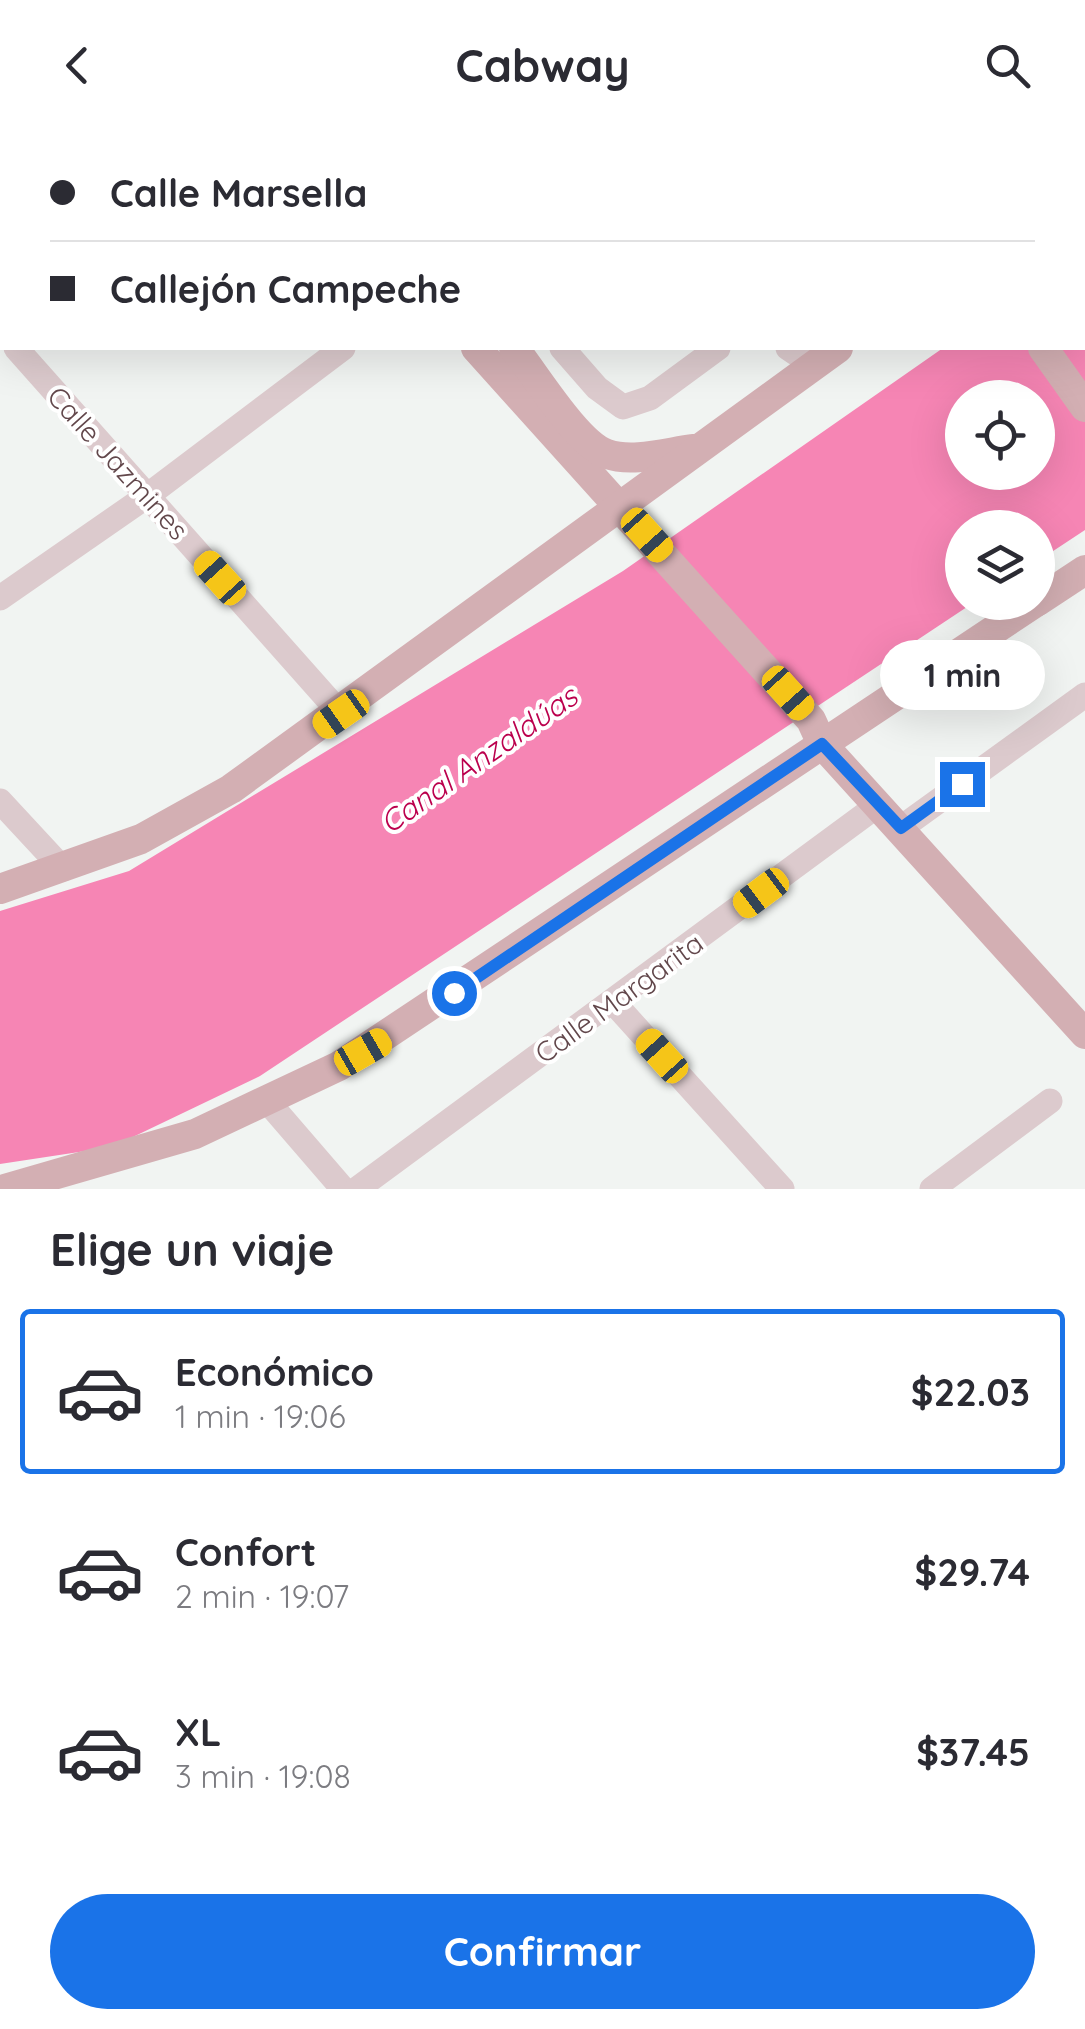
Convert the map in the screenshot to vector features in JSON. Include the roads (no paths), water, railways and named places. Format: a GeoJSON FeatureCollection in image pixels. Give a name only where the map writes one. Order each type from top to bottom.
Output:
{"type":"FeatureCollection","features":[{"type":"Feature","properties":{"kind":"main road"},"geometry":{"type":"LineString","coordinates":[[478,350],[647,535],[878,805],[1085,1034]]}},
{"type":"Feature","properties":{"kind":"main road"},"geometry":{"type":"LineString","coordinates":[[516,350],[587,442],[606,454],[630,458],[697,448]]}},
{"type":"Feature","properties":{"kind":"main road"},"geometry":{"type":"LineString","coordinates":[[1044,350],[1085,407]]}},
{"type":"Feature","properties":{"kind":"main road"},"geometry":{"type":"LineString","coordinates":[[0,889],[63,869],[182,819],[341,714],[697,448],[813,353]]}},
{"type":"Feature","properties":{"kind":"main road"},"geometry":{"type":"LineString","coordinates":[[1055,590],[1085,570]]}},
{"type":"Feature","properties":{"kind":"main road"},"geometry":{"type":"LineString","coordinates":[[5,1189],[195,1134],[268,1102],[388,1037],[816,732],[1006,620]]}},
{"type":"Feature","properties":{"kind":"street","name":"Calle Jazmines"},"geometry":{"type":"LineString","coordinates":[[18,350],[341,714]]}},
{"type":"Feature","properties":{"kind":"street"},"geometry":{"type":"LineString","coordinates":[[0,598],[147,496],[340,350]]}},
{"type":"Feature","properties":{"kind":"street"},"geometry":{"type":"LineString","coordinates":[[564,350],[598,388],[624,407],[650,398],[715,350]]}},
{"type":"Feature","properties":{"kind":"street"},"geometry":{"type":"LineString","coordinates":[[901,828],[1085,695]]}},
{"type":"Feature","properties":{"kind":"street"},"geometry":{"type":"LineString","coordinates":[[0,801],[63,869]]}},
{"type":"Feature","properties":{"kind":"street","name":"Calle Margarita"},"geometry":{"type":"LineString","coordinates":[[356,1189],[614,1003],[878,805]]}},
{"type":"Feature","properties":{"kind":"street"},"geometry":{"type":"LineString","coordinates":[[614,1003],[782,1189]]}},
{"type":"Feature","properties":{"kind":"street"},"geometry":{"type":"LineString","coordinates":[[932,1189],[1050,1101]]}},
{"type":"Feature","properties":{"kind":"street"},"geometry":{"type":"LineString","coordinates":[[268,1102],[343,1189]]}},
{"type":"Feature","properties":{"kind":"water","name":"Canal Anzaldúas"},"geometry":{"type":"Polygon","coordinates":[[[940,350],[1085,350],[1085,530],[1055,550],[1055,510],[945,510],[947,620],[260,1076],[112,1147],[0,1164],[0,911],[129,871],[623,571],[940,350]]]}}]}
